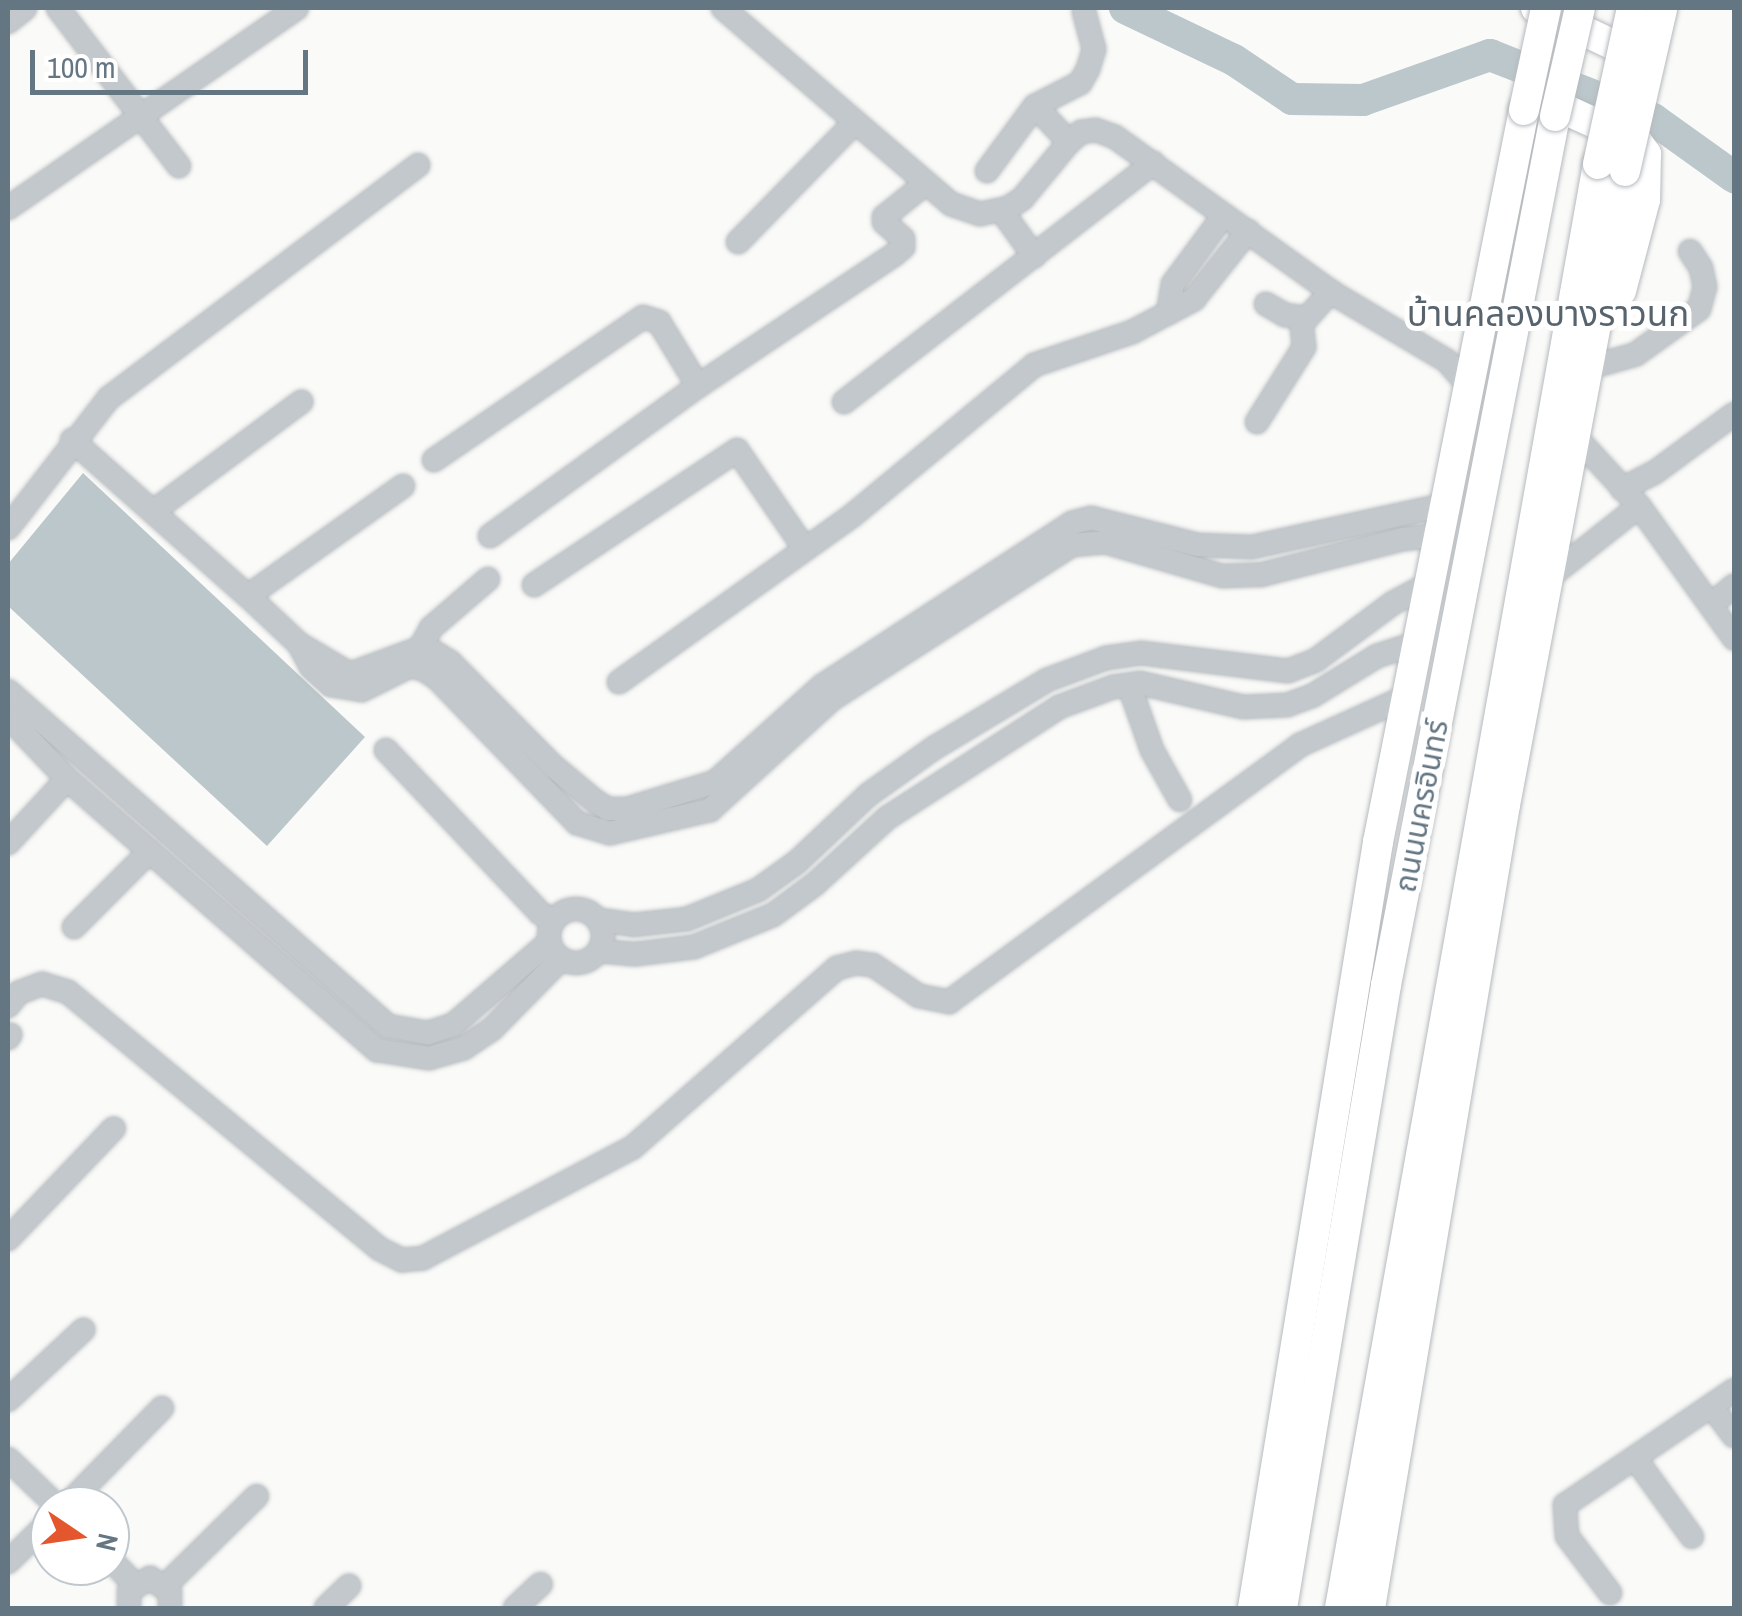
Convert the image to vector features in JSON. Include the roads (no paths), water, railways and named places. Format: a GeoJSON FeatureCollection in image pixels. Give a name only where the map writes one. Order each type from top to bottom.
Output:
{"type":"FeatureCollection","features":[{"type":"Feature","properties":{"kind":"main road"},"geometry":{"type":"LineString","coordinates":[[1536,8],[1640,59],[1651,60],[1663,52],[1657,8]]}},
{"type":"Feature","properties":{"kind":"main road","name":"ถนนนครอินทร์"},"geometry":{"type":"LineString","coordinates":[[1253,1608],[1378,842],[1546,8]]}},
{"type":"Feature","properties":{"kind":"main road","name":"ถนนนครอินทร์"},"geometry":{"type":"LineString","coordinates":[[1282,1608],[1386,985],[1554,116],[1580,8]]}},
{"type":"Feature","properties":{"kind":"main road","name":"ถนนนครอินทร์"},"geometry":{"type":"LineString","coordinates":[[1342,1599],[1612,167],[1657,8]]}},
{"type":"Feature","properties":{"kind":"main road"},"geometry":{"type":"LineString","coordinates":[[1472,372],[1470,321],[1501,134],[1511,102],[1520,93],[1529,93],[1638,143],[1646,154],[1645,200],[1602,364],[1575,431]]}},
{"type":"Feature","properties":{"kind":"main road","name":"ถนนนครอินทร์"},"geometry":{"type":"LineString","coordinates":[[1370,1608],[1496,857],[1575,431],[1612,167]]}},
{"type":"Feature","properties":{"kind":"main road"},"geometry":{"type":"LineString","coordinates":[[1342,1599],[1413,1360]]}},
{"type":"Feature","properties":{"kind":"street"},"geometry":{"type":"LineString","coordinates":[[8,22],[25,8]]}},
{"type":"Feature","properties":{"kind":"street"},"geometry":{"type":"LineString","coordinates":[[58,8],[178,166]]}},
{"type":"Feature","properties":{"kind":"street"},"geometry":{"type":"LineString","coordinates":[[8,208],[297,8]]}},
{"type":"Feature","properties":{"kind":"street"},"geometry":{"type":"LineString","coordinates":[[723,8],[951,204],[980,214],[1000,210],[1022,198],[1069,142],[1081,132],[1096,130],[1116,137],[1330,291],[1472,372]]}},
{"type":"Feature","properties":{"kind":"street"},"geometry":{"type":"LineString","coordinates":[[986,171],[1035,106],[1080,82],[1088,69],[1094,49],[1084,11]]}},
{"type":"Feature","properties":{"kind":"street"},"geometry":{"type":"LineString","coordinates":[[1035,106],[1069,142]]}},
{"type":"Feature","properties":{"kind":"street"},"geometry":{"type":"LineString","coordinates":[[738,242],[854,122]]}},
{"type":"Feature","properties":{"kind":"street"},"geometry":{"type":"LineString","coordinates":[[844,402],[1153,163]]}},
{"type":"Feature","properties":{"kind":"street"},"geometry":{"type":"LineString","coordinates":[[8,528],[72,440],[109,398],[418,165]]}},
{"type":"Feature","properties":{"kind":"street"},"geometry":{"type":"LineString","coordinates":[[490,536],[698,386],[895,254],[903,247],[903,239],[884,222],[884,216],[926,183]]}},
{"type":"Feature","properties":{"kind":"street"},"geometry":{"type":"LineString","coordinates":[[1000,210],[1034,256]]}},
{"type":"Feature","properties":{"kind":"street"},"geometry":{"type":"LineString","coordinates":[[1168,313],[1173,284],[1224,214]]}},
{"type":"Feature","properties":{"kind":"street"},"geometry":{"type":"LineString","coordinates":[[619,682],[806,549],[1034,365],[1132,332],[1194,299],[1248,231]]}},
{"type":"Feature","properties":{"kind":"street"},"geometry":{"type":"LineString","coordinates":[[1602,364],[1636,354],[1699,308],[1705,287],[1701,268],[1690,251]]}},
{"type":"Feature","properties":{"kind":"street"},"geometry":{"type":"LineString","coordinates":[[1266,304],[1306,318],[1330,291]]}},
{"type":"Feature","properties":{"kind":"street"},"geometry":{"type":"LineString","coordinates":[[434,460],[644,317],[659,322],[698,386]]}},
{"type":"Feature","properties":{"kind":"street"},"geometry":{"type":"LineString","coordinates":[[1257,422],[1304,348],[1301,318]]}},
{"type":"Feature","properties":{"kind":"street"},"geometry":{"type":"LineString","coordinates":[[156,510],[301,402]]}},
{"type":"Feature","properties":{"kind":"street"},"geometry":{"type":"LineString","coordinates":[[1622,489],[1654,473],[1734,414]]}},
{"type":"Feature","properties":{"kind":"street"},"geometry":{"type":"LineString","coordinates":[[1575,431],[1639,506],[1734,638]]}},
{"type":"Feature","properties":{"kind":"street"},"geometry":{"type":"LineString","coordinates":[[72,440],[156,510],[299,644],[311,667],[331,685],[348,691],[362,690],[414,658],[431,628],[488,579]]}},
{"type":"Feature","properties":{"kind":"street"},"geometry":{"type":"LineString","coordinates":[[534,585],[737,450],[806,549]]}},
{"type":"Feature","properties":{"kind":"street"},"geometry":{"type":"LineString","coordinates":[[248,596],[402,486]]}},
{"type":"Feature","properties":{"kind":"street"},"geometry":{"type":"LineString","coordinates":[[1547,580],[1639,506]]}},
{"type":"Feature","properties":{"kind":"street"},"geometry":{"type":"LineString","coordinates":[[414,658],[544,773],[576,823],[610,834],[710,810],[782,730],[1040,553],[1072,523],[1091,518],[1212,546],[1252,547],[1441,520]]}},
{"type":"Feature","properties":{"kind":"street"},"geometry":{"type":"LineString","coordinates":[[1040,553],[1084,540],[1105,542],[1222,576],[1284,568],[1441,520]]}},
{"type":"Feature","properties":{"kind":"street"},"geometry":{"type":"LineString","coordinates":[[1277,541],[1284,568]]}},
{"type":"Feature","properties":{"kind":"street"},"geometry":{"type":"LineString","coordinates":[[8,716],[67,780],[378,1050],[429,1058],[464,1048],[492,1029],[554,941],[570,908],[581,908],[599,920],[633,926],[687,919],[758,890],[797,862],[868,795],[1019,696],[1106,658],[1141,654],[1194,658],[1252,670],[1288,671],[1316,660],[1428,585]]}},
{"type":"Feature","properties":{"kind":"street"},"geometry":{"type":"LineString","coordinates":[[1711,606],[1734,586]]}},
{"type":"Feature","properties":{"kind":"street"},"geometry":{"type":"LineString","coordinates":[[599,951],[636,954],[694,948],[773,915],[815,884],[886,818],[1059,707],[1129,684],[1188,691],[1219,703],[1263,708],[1312,696],[1396,647],[1417,642]]}},
{"type":"Feature","properties":{"kind":"street"},"geometry":{"type":"LineString","coordinates":[[1336,645],[1347,673]]}},
{"type":"Feature","properties":{"kind":"street"},"geometry":{"type":"LineString","coordinates":[[1188,691],[1194,658]]}},
{"type":"Feature","properties":{"kind":"street"},"geometry":{"type":"LineString","coordinates":[[1129,684],[1152,750],[1180,800]]}},
{"type":"Feature","properties":{"kind":"street"},"geometry":{"type":"LineString","coordinates":[[8,691],[388,1026],[428,1033],[454,1026],[554,941]]}},
{"type":"Feature","properties":{"kind":"street"},"geometry":{"type":"LineString","coordinates":[[1019,696],[1034,720]]}},
{"type":"Feature","properties":{"kind":"street"},"geometry":{"type":"LineString","coordinates":[[8,1006],[18,993],[42,984],[68,992],[380,1249],[402,1260],[422,1258],[632,1148],[837,968],[856,963],[872,966],[919,996],[949,1002],[1300,745],[1408,696]]}},
{"type":"Feature","properties":{"kind":"street"},"geometry":{"type":"LineString","coordinates":[[386,750],[540,913],[554,941],[582,963],[599,951],[603,941],[599,920]]}},
{"type":"Feature","properties":{"kind":"street"},"geometry":{"type":"LineString","coordinates":[[8,844],[67,780]]}},
{"type":"Feature","properties":{"kind":"street"},"geometry":{"type":"LineString","coordinates":[[74,927],[150,852]]}},
{"type":"Feature","properties":{"kind":"street"},"geometry":{"type":"LineString","coordinates":[[758,890],[773,915]]}},
{"type":"Feature","properties":{"kind":"street"},"geometry":{"type":"LineString","coordinates":[[223,917],[240,898]]}},
{"type":"Feature","properties":{"kind":"street"},"geometry":{"type":"LineString","coordinates":[[8,1238],[114,1128]]}},
{"type":"Feature","properties":{"kind":"street"},"geometry":{"type":"LineString","coordinates":[[8,1400],[83,1330]]}},
{"type":"Feature","properties":{"kind":"street"},"geometry":{"type":"LineString","coordinates":[[1610,1593],[1567,1536],[1562,1515],[1565,1505],[1734,1390]]}},
{"type":"Feature","properties":{"kind":"street"},"geometry":{"type":"LineString","coordinates":[[1712,1406],[1734,1436]]}},
{"type":"Feature","properties":{"kind":"street"},"geometry":{"type":"LineString","coordinates":[[86,1486],[162,1408]]}},
{"type":"Feature","properties":{"kind":"street"},"geometry":{"type":"LineString","coordinates":[[1635,1458],[1692,1537]]}},
{"type":"Feature","properties":{"kind":"street"},"geometry":{"type":"LineString","coordinates":[[8,1459],[36,1486]]}},
{"type":"Feature","properties":{"kind":"street"},"geometry":{"type":"LineString","coordinates":[[134,1584],[150,1578],[168,1597],[257,1496]]}},
{"type":"Feature","properties":{"kind":"street"},"geometry":{"type":"LineString","coordinates":[[8,1562],[30,1541]]}},
{"type":"Feature","properties":{"kind":"street"},"geometry":{"type":"LineString","coordinates":[[130,1580],[134,1584]]}},
{"type":"Feature","properties":{"kind":"street"},"geometry":{"type":"LineString","coordinates":[[129,1608],[134,1584]]}},
{"type":"Feature","properties":{"kind":"street"},"geometry":{"type":"LineString","coordinates":[[514,1608],[541,1584]]}},
{"type":"Feature","properties":{"kind":"street"},"geometry":{"type":"LineString","coordinates":[[326,1608],[349,1586]]}},
{"type":"Feature","properties":{"kind":"waterway"},"geometry":{"type":"LineString","coordinates":[[1125,8],[1234,60],[1292,99],[1363,100],[1490,55],[1653,119],[1734,177]]}},
{"type":"Feature","properties":{"kind":"district","name":"บ้านคลองบางราวนก"},"geometry":{"type":"Point","coordinates":[1548,314]}}]}
